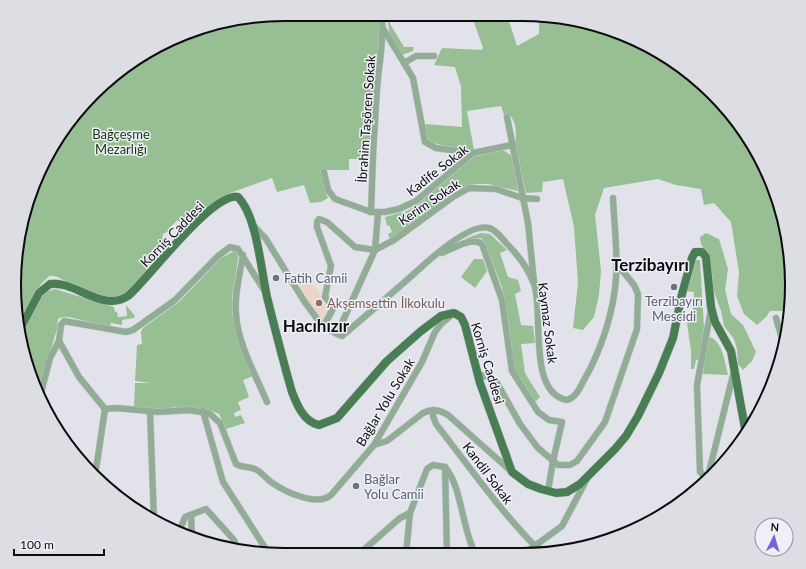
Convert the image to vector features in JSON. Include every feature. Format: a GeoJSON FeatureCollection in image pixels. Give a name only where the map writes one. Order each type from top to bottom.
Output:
{"type":"FeatureCollection","features":[{"type":"Feature","properties":{"kind":"main road","name":"Korniş Caddesi"},"geometry":{"type":"LineString","coordinates":[[24,322],[39,293],[50,284],[60,285],[108,300],[119,301],[128,296],[190,228],[213,208],[230,197],[236,196],[240,198],[251,224],[267,295],[295,401],[306,418],[319,425],[337,418],[387,361],[440,316],[454,313],[461,317],[465,325],[477,373],[512,472]]}},
{"type":"Feature","properties":{"kind":"main road"},"geometry":{"type":"LineString","coordinates":[[512,472],[528,484],[548,492],[561,493],[572,490],[589,476],[622,442],[660,373],[673,338],[682,294],[692,258],[695,252],[698,251],[702,252],[706,256],[711,307],[715,322],[728,342],[735,368],[744,426]]}},
{"type":"Feature","properties":{"kind":"street","name":"İbrahim Taşören Sokak"},"geometry":{"type":"LineString","coordinates":[[371,212],[373,137],[383,29],[382,21]]}},
{"type":"Feature","properties":{"kind":"street"},"geometry":{"type":"LineString","coordinates":[[383,29],[404,63],[414,84],[425,142],[436,148],[473,153]]}},
{"type":"Feature","properties":{"kind":"street"},"geometry":{"type":"LineString","coordinates":[[404,63],[416,56],[434,56]]}},
{"type":"Feature","properties":{"kind":"street"},"geometry":{"type":"LineString","coordinates":[[507,117],[533,258],[534,286]]}},
{"type":"Feature","properties":{"kind":"street","name":"Kadife Sokak"},"geometry":{"type":"LineString","coordinates":[[324,172],[328,190],[335,199],[371,212],[378,213],[399,209],[416,201],[473,153],[512,145]]}},
{"type":"Feature","properties":{"kind":"street","name":"Kerim Sokak"},"geometry":{"type":"LineString","coordinates":[[375,250],[394,240],[453,197],[469,188],[496,188],[522,198],[537,199]]}},
{"type":"Feature","properties":{"kind":"street","name":"Kaymaz Sokak"},"geometry":{"type":"LineString","coordinates":[[337,334],[342,336],[432,258],[473,230],[489,228],[497,233],[522,260],[534,286],[543,376],[548,386],[556,394],[564,400],[570,400],[584,379],[599,349],[614,296],[616,264],[612,198]]}},
{"type":"Feature","properties":{"kind":"street"},"geometry":{"type":"LineString","coordinates":[[251,224],[266,239],[304,301],[323,327],[337,334],[375,250],[378,213]]}},
{"type":"Feature","properties":{"kind":"street"},"geometry":{"type":"LineString","coordinates":[[323,327],[334,307],[325,297],[331,266],[317,227],[317,222],[319,219],[327,222],[355,247],[375,250]]}},
{"type":"Feature","properties":{"kind":"street"},"geometry":{"type":"LineString","coordinates":[[432,258],[471,242],[480,242],[483,246],[502,300],[512,371],[538,412],[549,420],[562,422],[548,492]]}},
{"type":"Feature","properties":{"kind":"street"},"geometry":{"type":"LineString","coordinates":[[42,388],[50,358],[59,341],[61,325],[65,320],[126,332],[133,330],[175,300],[227,249],[236,248],[243,255],[267,295]]}},
{"type":"Feature","properties":{"kind":"street"},"geometry":{"type":"LineString","coordinates":[[243,255],[236,304],[237,321],[250,362],[267,402]]}},
{"type":"Feature","properties":{"kind":"street"},"geometry":{"type":"LineString","coordinates":[[477,373],[496,381],[520,424],[534,443],[553,461],[558,465],[574,464],[598,434],[605,422],[638,329],[639,298],[634,285],[616,264]]}},
{"type":"Feature","properties":{"kind":"street"},"geometry":{"type":"LineString","coordinates":[[703,476],[700,472],[698,385],[711,307]]}},
{"type":"Feature","properties":{"kind":"street","name":"Bağlar Yolu Sokak"},"geometry":{"type":"LineString","coordinates":[[202,411],[214,416],[220,423],[236,464],[254,469],[277,486],[314,500],[322,500],[332,495],[374,446],[422,362],[434,332],[454,313]]}},
{"type":"Feature","properties":{"kind":"street"},"geometry":{"type":"LineString","coordinates":[[776,318],[780,334]]}},
{"type":"Feature","properties":{"kind":"street"},"geometry":{"type":"LineString","coordinates":[[59,341],[78,377],[105,409],[96,469]]}},
{"type":"Feature","properties":{"kind":"street"},"geometry":{"type":"LineString","coordinates":[[710,469],[735,368]]}},
{"type":"Feature","properties":{"kind":"street"},"geometry":{"type":"LineString","coordinates":[[105,409],[126,409],[150,412],[188,410],[202,411],[223,482],[264,547]]}},
{"type":"Feature","properties":{"kind":"street"},"geometry":{"type":"LineString","coordinates":[[374,446],[387,441],[423,413],[433,410],[448,415],[512,472]]}},
{"type":"Feature","properties":{"kind":"street","name":"Kandil Sokak"},"geometry":{"type":"LineString","coordinates":[[433,410],[433,416],[436,424],[503,512],[534,545]]}},
{"type":"Feature","properties":{"kind":"street"},"geometry":{"type":"LineString","coordinates":[[150,412],[154,513]]}},
{"type":"Feature","properties":{"kind":"street"},"geometry":{"type":"LineString","coordinates":[[743,421],[747,420]]}},
{"type":"Feature","properties":{"kind":"street"},"geometry":{"type":"LineString","coordinates":[[407,548],[410,513],[427,469],[433,465],[445,467]]}},
{"type":"Feature","properties":{"kind":"street"},"geometry":{"type":"LineString","coordinates":[[445,467],[455,489],[473,548]]}},
{"type":"Feature","properties":{"kind":"street"},"geometry":{"type":"LineString","coordinates":[[445,467],[447,548]]}},
{"type":"Feature","properties":{"kind":"street"},"geometry":{"type":"LineString","coordinates":[[531,547],[552,536],[562,526],[589,476]]}},
{"type":"Feature","properties":{"kind":"street"},"geometry":{"type":"LineString","coordinates":[[181,527],[184,520],[204,509],[208,511],[235,543]]}},
{"type":"Feature","properties":{"kind":"street"},"geometry":{"type":"LineString","coordinates":[[366,548],[400,518],[410,513]]}},
{"type":"Feature","properties":{"kind":"street"},"geometry":{"type":"LineString","coordinates":[[191,515],[192,531]]}},
{"type":"Feature","properties":{"kind":"shaded area","name":"Akşemsettin İlkokulu"},"geometry":{"type":"Polygon","coordinates":[[[307,277],[331,308],[324,323],[299,288],[300,280],[307,277]]]}},
{"type":"Feature","properties":{"kind":"green space","name":"Bağçeşme Mezarlığı"},"geometry":{"type":"Polygon","coordinates":[[[284,21],[379,21],[381,44],[377,67],[368,159],[349,159],[349,170],[322,170],[325,191],[328,198],[321,202],[310,203],[304,185],[277,192],[272,178],[230,193],[203,210],[184,227],[178,220],[168,229],[169,231],[163,234],[162,238],[169,244],[146,268],[148,269],[135,284],[120,296],[109,297],[102,295],[52,276],[49,276],[41,284],[23,314],[21,284],[23,250],[30,216],[41,184],[56,153],[75,124],[98,98],[124,75],[138,65],[168,48],[200,35],[233,26],[250,23],[284,21]]]}},
{"type":"Feature","properties":{"kind":"green space"},"geometry":{"type":"Polygon","coordinates":[[[388,21],[390,21],[404,47],[414,47],[413,51],[402,55],[390,36],[388,21]]]}},
{"type":"Feature","properties":{"kind":"green space"},"geometry":{"type":"Polygon","coordinates":[[[473,21],[509,21],[517,46],[539,34],[539,22],[573,26],[606,35],[638,48],[668,65],[695,86],[720,111],[741,138],[765,184],[776,216],[783,250],[785,284],[783,311],[770,311],[757,325],[744,314],[737,296],[739,272],[731,222],[714,203],[704,205],[701,189],[676,185],[658,179],[604,188],[595,215],[601,271],[599,295],[594,317],[583,330],[573,328],[578,283],[574,227],[563,179],[543,182],[542,192],[526,193],[515,143],[515,124],[509,115],[504,115],[501,106],[467,111],[474,150],[437,144],[429,140],[427,137],[425,124],[462,127],[461,87],[455,67],[434,65],[442,48],[481,50],[483,48],[473,21]]]}},
{"type":"Feature","properties":{"kind":"green space"},"geometry":{"type":"Polygon","coordinates":[[[503,150],[512,156],[518,191],[488,184],[466,186],[451,194],[390,240],[388,234],[392,232],[389,225],[387,226],[385,217],[407,211],[416,206],[473,157],[503,150]]]}},
{"type":"Feature","properties":{"kind":"green space"},"geometry":{"type":"Polygon","coordinates":[[[481,233],[490,234],[507,250],[500,253],[508,277],[518,280],[521,291],[515,294],[521,325],[533,326],[535,343],[521,344],[525,373],[540,397],[534,403],[516,374],[502,287],[484,242],[481,238],[464,239],[481,233]]]}},
{"type":"Feature","properties":{"kind":"green space"},"geometry":{"type":"Polygon","coordinates":[[[706,233],[719,239],[728,269],[725,290],[731,314],[743,325],[756,352],[752,361],[743,370],[738,364],[737,349],[734,339],[724,326],[721,311],[713,289],[712,272],[708,256],[701,244],[700,237],[706,233]]]}},
{"type":"Feature","properties":{"kind":"green space"},"geometry":{"type":"Polygon","coordinates":[[[234,251],[237,252],[238,257],[232,299],[233,319],[238,339],[253,376],[243,380],[249,397],[238,402],[241,410],[234,413],[235,417],[241,415],[245,423],[226,429],[219,414],[207,409],[175,407],[161,410],[134,407],[135,383],[151,383],[135,381],[137,345],[142,344],[141,332],[143,328],[180,301],[221,258],[234,251]]]}},
{"type":"Feature","properties":{"kind":"green space"},"geometry":{"type":"Polygon","coordinates":[[[474,259],[483,259],[487,271],[475,288],[461,277],[474,259]]]}},
{"type":"Feature","properties":{"kind":"green space"},"geometry":{"type":"Polygon","coordinates":[[[696,260],[700,260],[704,327],[699,360],[696,360],[694,369],[691,369],[691,351],[687,323],[690,322],[690,311],[693,310],[694,292],[684,291],[693,263],[696,260]]]}},
{"type":"Feature","properties":{"kind":"green space"},"geometry":{"type":"Polygon","coordinates":[[[55,289],[114,307],[118,317],[127,316],[126,305],[135,316],[134,318],[122,320],[122,325],[111,323],[110,327],[69,317],[62,317],[58,319],[57,329],[41,384],[30,353],[25,329],[32,311],[41,295],[55,289]]]}},
{"type":"Feature","properties":{"kind":"green space"},"geometry":{"type":"Polygon","coordinates":[[[710,337],[718,343],[721,348],[728,375],[703,374],[706,343],[710,337]]]}},
{"type":"Feature","properties":{"kind":"place","name":"Fatih Camii"},"geometry":{"type":"Point","coordinates":[276,278]}},
{"type":"Feature","properties":{"kind":"place","name":"Terzibayırı Mescidi"},"geometry":{"type":"Point","coordinates":[674,287]}},
{"type":"Feature","properties":{"kind":"place","name":"Akşemsettin İlkokulu"},"geometry":{"type":"Point","coordinates":[319,303]}},
{"type":"Feature","properties":{"kind":"place","name":"Bağlar Yolu Camii"},"geometry":{"type":"Point","coordinates":[356,486]}},
{"type":"Feature","properties":{"kind":"district","name":"Terzibayırı"},"geometry":{"type":"Point","coordinates":[650,264]}},
{"type":"Feature","properties":{"kind":"district","name":"Hacıhızır"},"geometry":{"type":"Point","coordinates":[316,325]}}]}
